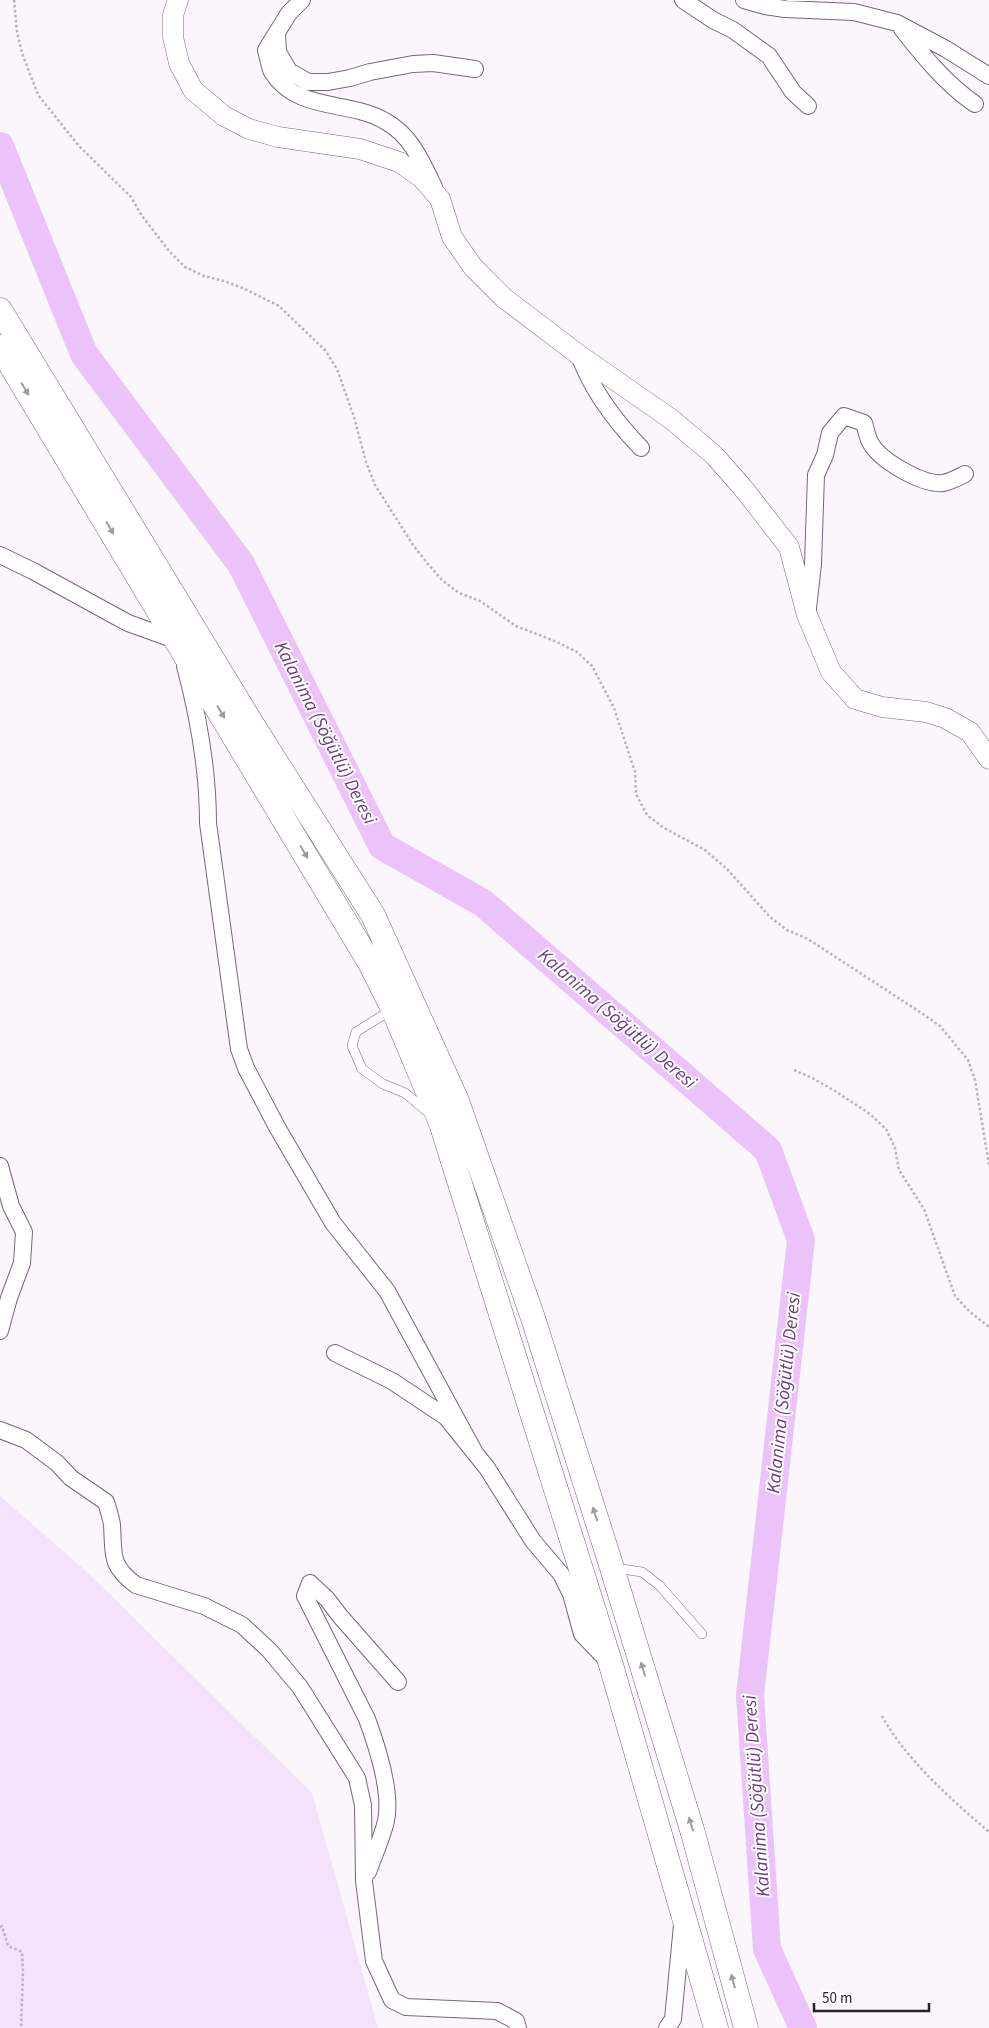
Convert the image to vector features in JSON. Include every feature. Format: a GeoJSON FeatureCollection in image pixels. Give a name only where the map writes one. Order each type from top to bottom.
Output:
{"type":"FeatureCollection","features":[{"type":"Feature","properties":{"kind":"main road"},"geometry":{"type":"LineString","coordinates":[[0,310],[252,724],[373,915],[457,1101],[533,1318],[612,1568],[694,1833],[746,2028]]}},
{"type":"Feature","properties":{"kind":"main road"},"geometry":{"type":"LineString","coordinates":[[0,348],[370,963],[393,1009],[441,1123],[611,1665],[682,1916],[716,2028]]}},
{"type":"Feature","properties":{"kind":"street"},"geometry":{"type":"LineString","coordinates":[[178,0],[173,15],[173,37],[179,63],[193,90],[224,116],[249,129],[278,137],[360,149],[399,162],[422,178],[440,199]]}},
{"type":"Feature","properties":{"kind":"street"},"geometry":{"type":"LineString","coordinates":[[302,0],[289,13],[266,50],[271,70],[286,88],[307,100],[366,113],[386,121],[417,151],[440,199],[452,237],[473,267],[504,298],[579,356],[671,418],[714,455],[790,547],[807,615],[831,672],[855,699],[882,707],[926,712],[946,718],[970,732],[989,759]]}},
{"type":"Feature","properties":{"kind":"street"},"geometry":{"type":"LineString","coordinates":[[683,0],[713,20],[733,30],[769,56],[793,92],[808,106]]}},
{"type":"Feature","properties":{"kind":"street"},"geometry":{"type":"LineString","coordinates":[[744,0],[764,6],[785,9],[854,12],[897,23],[946,49],[989,76]]}},
{"type":"Feature","properties":{"kind":"street"},"geometry":{"type":"LineString","coordinates":[[897,23],[940,75],[956,91],[975,104]]}},
{"type":"Feature","properties":{"kind":"street"},"geometry":{"type":"LineString","coordinates":[[277,31],[278,52],[289,71],[308,82],[328,82],[412,64],[433,63],[475,68]]}},
{"type":"Feature","properties":{"kind":"street"},"geometry":{"type":"LineString","coordinates":[[579,356],[587,377],[598,396],[625,432],[641,448]]}},
{"type":"Feature","properties":{"kind":"street"},"geometry":{"type":"LineString","coordinates":[[807,615],[813,564],[816,475],[825,455],[830,433],[844,416],[864,423],[870,443],[885,459],[902,470],[923,479],[943,483],[965,474]]}},
{"type":"Feature","properties":{"kind":"street"},"geometry":{"type":"LineString","coordinates":[[0,555],[128,623],[178,641],[194,699],[208,802],[208,823],[242,1056],[299,1167],[333,1223],[388,1292],[474,1450]]}},
{"type":"Feature","properties":{"kind":"street"},"geometry":{"type":"LineString","coordinates":[[0,1166],[11,1206],[24,1232],[22,1263],[8,1298],[0,1331]]}},
{"type":"Feature","properties":{"kind":"street"},"geometry":{"type":"LineString","coordinates":[[335,1353],[392,1381],[446,1417],[474,1450],[533,1541],[561,1574],[571,1594],[582,1634],[611,1665]]}},
{"type":"Feature","properties":{"kind":"street"},"geometry":{"type":"LineString","coordinates":[[0,1430],[26,1440],[57,1463],[71,1478],[106,1502],[112,1524],[112,1551],[116,1565],[127,1578],[136,1584],[204,1606],[242,1625],[270,1650],[300,1687],[357,1778],[363,1806],[364,1881],[374,1961],[392,2000],[406,2007],[497,2011],[516,2021],[518,2028]]}},
{"type":"Feature","properties":{"kind":"street"},"geometry":{"type":"LineString","coordinates":[[364,1881],[386,1820],[387,1799],[384,1779],[375,1739],[367,1719],[305,1596],[310,1583],[328,1599],[354,1633],[398,1682]]}},
{"type":"Feature","properties":{"kind":"street"},"geometry":{"type":"LineString","coordinates":[[667,2028],[673,2020],[682,1916]]}},
{"type":"Feature","properties":{"kind":"lane"},"geometry":{"type":"LineString","coordinates":[[393,1009],[356,1032],[352,1046],[362,1069],[383,1084],[404,1093],[441,1123]]}},
{"type":"Feature","properties":{"kind":"lane"},"geometry":{"type":"LineString","coordinates":[[612,1568],[642,1572],[659,1585],[702,1634]]}},
{"type":"Feature","properties":{"kind":"path"},"geometry":{"type":"LineString","coordinates":[[14,0],[17,32],[22,53],[38,95],[79,146],[131,196],[142,216],[170,252],[185,267],[204,276],[245,289],[279,306],[325,350],[337,369],[375,485],[413,545],[438,575],[459,593],[480,601],[516,626],[557,642],[576,652],[592,666],[614,708],[635,772],[636,794],[647,815],[664,828],[705,850],[727,869],[770,917],[787,930],[808,939],[866,979],[917,1010],[940,1026],[954,1042],[968,1060],[975,1080],[989,1165]]}},
{"type":"Feature","properties":{"kind":"path"},"geometry":{"type":"LineString","coordinates":[[794,1070],[835,1091],[870,1114],[886,1128],[895,1148],[899,1170],[924,1209],[955,1296],[970,1312],[989,1327]]}},
{"type":"Feature","properties":{"kind":"path"},"geometry":{"type":"LineString","coordinates":[[882,1716],[892,1734],[927,1773],[989,1832]]}},
{"type":"Feature","properties":{"kind":"path"},"geometry":{"type":"LineString","coordinates":[[1,1926],[8,1946],[22,1952],[21,2028]]}},
{"type":"Feature","properties":{"kind":"shaded area"},"geometry":{"type":"Polygon","coordinates":[[[0,1496],[87,1572],[312,1793],[378,2028],[0,2028],[0,1496]]]}},
{"type":"Feature","properties":{"kind":"waterway","name":"Kalanima (Söğütlü) Deresi"},"geometry":{"type":"LineString","coordinates":[[0,146],[84,354],[241,564],[382,846],[483,903],[768,1150],[801,1240],[750,1695],[767,1949],[803,2028]]}}]}
